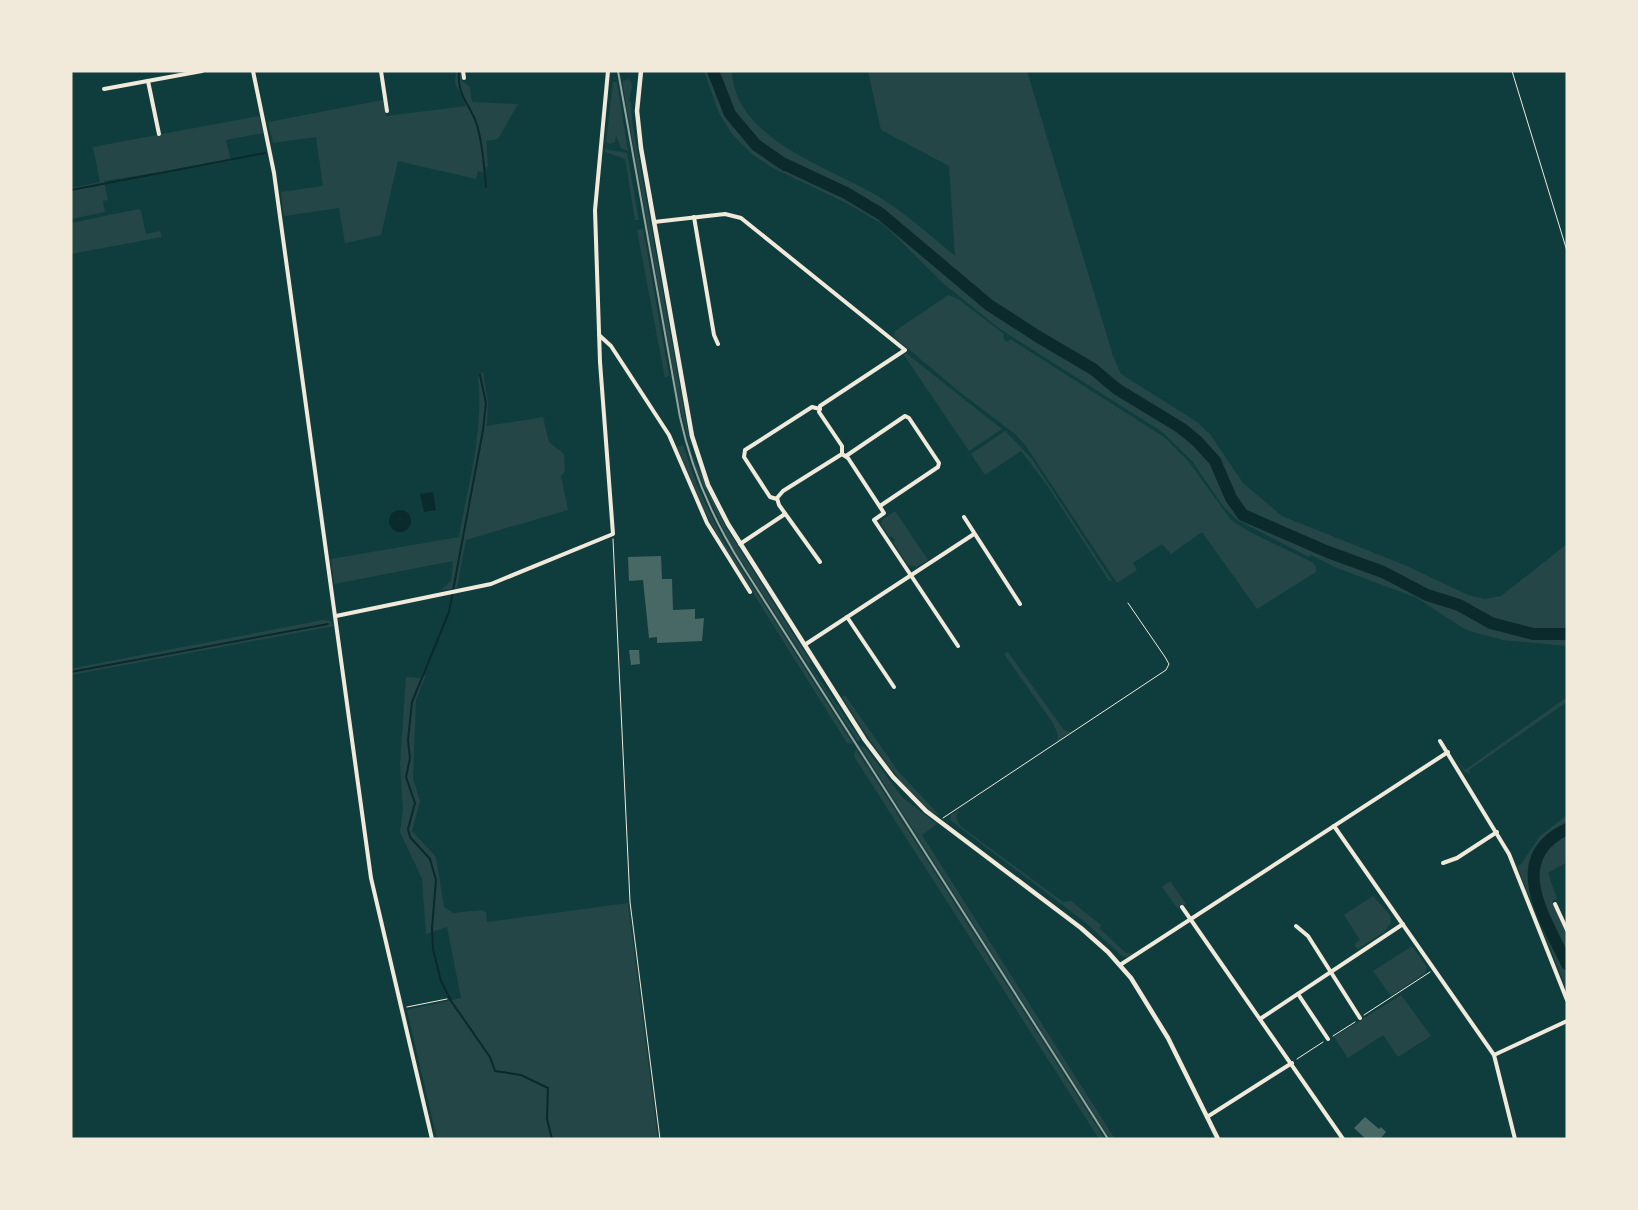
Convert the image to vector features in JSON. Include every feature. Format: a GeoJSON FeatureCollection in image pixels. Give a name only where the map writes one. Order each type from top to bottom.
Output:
{"type":"FeatureCollection","features":[{"type":"Feature","properties":{"kind":"street"},"geometry":{"type":"LineString","coordinates":[[104,89],[202,71]]}},
{"type":"Feature","properties":{"kind":"street"},"geometry":{"type":"LineString","coordinates":[[253,71],[274,172],[371,873],[432,1139]]}},
{"type":"Feature","properties":{"kind":"street"},"geometry":{"type":"LineString","coordinates":[[381,71],[387,110]]}},
{"type":"Feature","properties":{"kind":"street"},"geometry":{"type":"LineString","coordinates":[[463,71],[464,78]]}},
{"type":"Feature","properties":{"kind":"street"},"geometry":{"type":"LineString","coordinates":[[336,616],[456,592],[500,581],[613,534],[599,336],[595,194],[608,71]]}},
{"type":"Feature","properties":{"kind":"street"},"geometry":{"type":"LineString","coordinates":[[641,71],[638,122],[654,222],[695,444],[712,493],[740,544],[881,763],[909,796],[938,821],[1080,928],[1120,965],[1152,1010],[1218,1139]]}},
{"type":"Feature","properties":{"kind":"street"},"geometry":{"type":"LineString","coordinates":[[148,81],[159,134]]}},
{"type":"Feature","properties":{"kind":"street"},"geometry":{"type":"LineString","coordinates":[[654,222],[725,214],[741,218],[905,350],[820,406],[819,412],[842,446],[844,455],[884,513],[874,520],[958,646]]}},
{"type":"Feature","properties":{"kind":"street"},"geometry":{"type":"LineString","coordinates":[[694,217],[714,335],[718,344]]}},
{"type":"Feature","properties":{"kind":"street"},"geometry":{"type":"LineString","coordinates":[[599,336],[611,346],[669,435],[707,523],[750,592]]}},
{"type":"Feature","properties":{"kind":"street"},"geometry":{"type":"LineString","coordinates":[[820,409],[812,407],[745,450],[744,457],[770,497],[777,499],[785,514],[820,562]]}},
{"type":"Feature","properties":{"kind":"street"},"geometry":{"type":"LineString","coordinates":[[777,499],[783,491],[905,416],[909,418],[939,463],[938,467],[880,506]]}},
{"type":"Feature","properties":{"kind":"street"},"geometry":{"type":"LineString","coordinates":[[740,544],[785,514]]}},
{"type":"Feature","properties":{"kind":"street"},"geometry":{"type":"LineString","coordinates":[[964,517],[1020,604]]}},
{"type":"Feature","properties":{"kind":"street"},"geometry":{"type":"LineString","coordinates":[[806,644],[974,534]]}},
{"type":"Feature","properties":{"kind":"street"},"geometry":{"type":"LineString","coordinates":[[847,617],[894,687]]}},
{"type":"Feature","properties":{"kind":"street"},"geometry":{"type":"LineString","coordinates":[[1440,741],[1497,832],[1523,887],[1567,1000]]}},
{"type":"Feature","properties":{"kind":"street"},"geometry":{"type":"LineString","coordinates":[[1120,965],[1448,752]]}},
{"type":"Feature","properties":{"kind":"street"},"geometry":{"type":"LineString","coordinates":[[1334,826],[1494,1054],[1515,1139]]}},
{"type":"Feature","properties":{"kind":"street"},"geometry":{"type":"LineString","coordinates":[[1443,863],[1457,858],[1497,832]]}},
{"type":"Feature","properties":{"kind":"street"},"geometry":{"type":"LineString","coordinates":[[1555,904],[1567,930]]}},
{"type":"Feature","properties":{"kind":"street"},"geometry":{"type":"LineString","coordinates":[[1182,907],[1343,1139]]}},
{"type":"Feature","properties":{"kind":"street"},"geometry":{"type":"LineString","coordinates":[[1260,1019],[1403,924]]}},
{"type":"Feature","properties":{"kind":"street"},"geometry":{"type":"LineString","coordinates":[[1296,926],[1308,936],[1360,1018]]}},
{"type":"Feature","properties":{"kind":"street"},"geometry":{"type":"LineString","coordinates":[[1298,994],[1328,1039]]}},
{"type":"Feature","properties":{"kind":"street"},"geometry":{"type":"LineString","coordinates":[[1494,1054],[1567,1021]]}},
{"type":"Feature","properties":{"kind":"street"},"geometry":{"type":"LineString","coordinates":[[1208,1117],[1292,1063]]}},
{"type":"Feature","properties":{"kind":"path"},"geometry":{"type":"LineString","coordinates":[[1512,71],[1567,251]]}},
{"type":"Feature","properties":{"kind":"path"},"geometry":{"type":"LineString","coordinates":[[613,534],[630,902],[660,1139]]}},
{"type":"Feature","properties":{"kind":"path"},"geometry":{"type":"LineString","coordinates":[[938,821],[1166,670],[1168,664],[1166,657],[1128,603]]}},
{"type":"Feature","properties":{"kind":"path"},"geometry":{"type":"LineString","coordinates":[[402,1008],[447,999]]}},
{"type":"Feature","properties":{"kind":"shaded area"},"geometry":{"type":"Polygon","coordinates":[[[456,71],[461,71],[462,81],[470,87],[472,102],[518,104],[498,139],[486,141],[488,167],[483,168],[484,173],[478,171],[476,179],[398,161],[381,235],[345,243],[339,208],[284,216],[281,192],[323,186],[316,137],[273,143],[268,122],[383,100],[386,116],[466,106],[455,83],[456,71]]]}},
{"type":"Feature","properties":{"kind":"shaded area"},"geometry":{"type":"Polygon","coordinates":[[[704,71],[711,71],[716,88],[725,98],[716,71],[732,71],[737,95],[749,115],[766,133],[810,161],[876,195],[917,224],[955,256],[949,166],[881,130],[868,71],[1027,71],[1113,356],[1121,374],[1197,422],[1210,434],[1243,483],[1282,516],[1407,566],[1468,595],[1485,599],[1501,596],[1567,544],[1567,646],[1503,640],[1473,632],[1463,628],[1417,598],[1337,568],[1311,555],[1309,557],[1237,520],[1223,506],[1192,461],[1161,431],[1000,329],[944,284],[884,225],[848,204],[771,167],[752,154],[732,134],[719,113],[704,71]]]}},
{"type":"Feature","properties":{"kind":"shaded area"},"geometry":{"type":"Polygon","coordinates":[[[630,79],[632,86],[629,101],[631,102],[632,121],[692,453],[679,404],[622,81],[630,79]]]}},
{"type":"Feature","properties":{"kind":"shaded area"},"geometry":{"type":"Polygon","coordinates":[[[613,82],[617,82],[628,151],[621,148],[616,135],[615,142],[610,144],[606,142],[613,82]]]}},
{"type":"Feature","properties":{"kind":"shaded area"},"geometry":{"type":"Polygon","coordinates":[[[259,116],[263,133],[226,140],[231,161],[104,181],[108,200],[103,201],[105,212],[71,219],[71,188],[100,182],[93,147],[259,116]]]}},
{"type":"Feature","properties":{"kind":"shaded area"},"geometry":{"type":"Polygon","coordinates":[[[605,149],[627,153],[639,220],[635,220],[625,159],[605,152],[605,149]]]}},
{"type":"Feature","properties":{"kind":"shaded area"},"geometry":{"type":"Polygon","coordinates":[[[139,209],[146,234],[160,231],[162,237],[71,254],[71,223],[139,209]]]}},
{"type":"Feature","properties":{"kind":"shaded area"},"geometry":{"type":"Polygon","coordinates":[[[643,229],[669,375],[665,378],[637,230],[643,229]]]}},
{"type":"Feature","properties":{"kind":"shaded area"},"geometry":{"type":"Polygon","coordinates":[[[948,295],[958,299],[1004,334],[1003,338],[1007,342],[1010,339],[1164,437],[1189,462],[1231,520],[1248,531],[1312,562],[1316,567],[1316,572],[1257,609],[1202,532],[1171,554],[1162,544],[1133,563],[1137,570],[1117,583],[1026,446],[1015,434],[961,393],[894,337],[895,331],[948,295]]]}},
{"type":"Feature","properties":{"kind":"shaded area"},"geometry":{"type":"Polygon","coordinates":[[[906,353],[1002,429],[969,451],[904,355],[906,353]]]}},
{"type":"Feature","properties":{"kind":"shaded area"},"geometry":{"type":"Polygon","coordinates":[[[483,372],[488,403],[487,426],[543,417],[549,442],[564,454],[565,471],[561,476],[568,510],[466,540],[457,588],[441,590],[451,581],[453,561],[334,584],[331,559],[459,537],[477,438],[479,417],[478,377],[483,372]]]}},
{"type":"Feature","properties":{"kind":"shaded area"},"geometry":{"type":"Polygon","coordinates":[[[1005,431],[1032,459],[1112,581],[1109,581],[1047,485],[1021,451],[985,475],[971,454],[1005,431]]]}},
{"type":"Feature","properties":{"kind":"shaded area"},"geometry":{"type":"Polygon","coordinates":[[[683,445],[697,485],[723,540],[853,744],[847,743],[720,540],[703,508],[677,447],[683,445]]]}},
{"type":"Feature","properties":{"kind":"shaded area"},"geometry":{"type":"Polygon","coordinates":[[[692,454],[725,526],[811,662],[809,664],[860,739],[858,742],[729,542],[696,469],[692,454]]]}},
{"type":"Feature","properties":{"kind":"shaded area"},"geometry":{"type":"Polygon","coordinates":[[[433,492],[436,510],[424,512],[420,494],[433,492]]]}},
{"type":"Feature","properties":{"kind":"shaded area"},"geometry":{"type":"Polygon","coordinates":[[[400,510],[408,513],[411,521],[408,529],[400,532],[392,529],[389,521],[392,513],[400,510]]]}},
{"type":"Feature","properties":{"kind":"shaded area"},"geometry":{"type":"Polygon","coordinates":[[[895,511],[928,560],[916,567],[908,565],[893,542],[895,540],[892,536],[890,538],[881,524],[882,520],[895,511]]]}},
{"type":"Feature","properties":{"kind":"shaded area"},"geometry":{"type":"Polygon","coordinates":[[[323,620],[330,621],[334,626],[71,675],[71,669],[84,666],[323,620]]]}},
{"type":"Feature","properties":{"kind":"shaded area"},"geometry":{"type":"Polygon","coordinates":[[[1008,652],[1064,730],[1071,732],[1057,742],[1058,735],[1053,723],[1004,654],[1008,652]]]}},
{"type":"Feature","properties":{"kind":"shaded area"},"geometry":{"type":"Polygon","coordinates":[[[426,675],[416,700],[413,778],[420,801],[412,831],[436,857],[444,907],[453,913],[482,910],[486,912],[487,922],[628,903],[658,1139],[437,1139],[407,1010],[461,998],[447,927],[426,934],[422,879],[400,832],[403,809],[400,764],[406,677],[420,678],[426,675]]]}},
{"type":"Feature","properties":{"kind":"shaded area"},"geometry":{"type":"Polygon","coordinates":[[[845,695],[898,771],[939,815],[915,798],[901,782],[849,709],[842,697],[845,695]]]}},
{"type":"Feature","properties":{"kind":"shaded area"},"geometry":{"type":"Polygon","coordinates":[[[1567,697],[1567,702],[1469,770],[1470,774],[1464,771],[1452,752],[1465,770],[1567,697]]]}},
{"type":"Feature","properties":{"kind":"shaded area"},"geometry":{"type":"Polygon","coordinates":[[[860,746],[865,747],[902,797],[937,824],[922,835],[1115,1139],[1110,1139],[860,746]]]}},
{"type":"Feature","properties":{"kind":"shaded area"},"geometry":{"type":"Polygon","coordinates":[[[856,749],[1105,1139],[1099,1139],[855,758],[856,749]]]}},
{"type":"Feature","properties":{"kind":"shaded area"},"geometry":{"type":"Polygon","coordinates":[[[959,810],[956,817],[960,826],[1063,902],[1071,901],[1102,926],[1099,928],[1126,953],[1133,953],[1126,957],[1122,956],[1085,922],[950,820],[951,815],[959,810]]]}},
{"type":"Feature","properties":{"kind":"shaded area"},"geometry":{"type":"Polygon","coordinates":[[[1567,815],[1567,862],[1548,873],[1557,899],[1552,901],[1567,934],[1567,958],[1545,911],[1536,886],[1536,864],[1549,845],[1540,849],[1534,861],[1532,885],[1538,910],[1566,968],[1567,990],[1517,866],[1521,864],[1540,836],[1567,815]]]}},
{"type":"Feature","properties":{"kind":"shaded area"},"geometry":{"type":"Polygon","coordinates":[[[1170,881],[1186,904],[1178,909],[1162,887],[1170,881]]]}},
{"type":"Feature","properties":{"kind":"shaded area"},"geometry":{"type":"Polygon","coordinates":[[[1373,896],[1390,915],[1391,923],[1384,932],[1358,949],[1354,945],[1360,940],[1344,915],[1373,896]]]}},
{"type":"Feature","properties":{"kind":"shaded area"},"geometry":{"type":"Polygon","coordinates":[[[1412,946],[1427,967],[1425,973],[1391,996],[1373,971],[1412,946]]]}},
{"type":"Feature","properties":{"kind":"shaded area"},"geometry":{"type":"Polygon","coordinates":[[[1401,995],[1431,1036],[1398,1057],[1383,1035],[1348,1058],[1334,1037],[1401,995]]]}},
{"type":"Feature","properties":{"kind":"building"},"geometry":{"type":"Polygon","coordinates":[[[661,556],[662,579],[672,579],[673,610],[695,609],[695,619],[704,618],[702,641],[657,643],[657,637],[649,638],[643,580],[629,581],[628,557],[661,556]]]}},
{"type":"Feature","properties":{"kind":"building"},"geometry":{"type":"Polygon","coordinates":[[[629,650],[639,650],[640,664],[631,665],[629,650]]]}},
{"type":"Feature","properties":{"kind":"building"},"geometry":{"type":"Polygon","coordinates":[[[1365,1117],[1379,1129],[1381,1127],[1386,1132],[1380,1139],[1366,1139],[1354,1128],[1365,1117]]]}},
{"type":"Feature","properties":{"kind":"waterway"},"geometry":{"type":"LineString","coordinates":[[459,71],[460,88],[474,117],[479,133],[486,187]]}},
{"type":"Feature","properties":{"kind":"waterway"},"geometry":{"type":"LineString","coordinates":[[713,71],[730,114],[756,145],[782,163],[846,193],[881,214],[989,305],[1093,369],[1117,389],[1181,428],[1197,441],[1215,461],[1231,498],[1243,515],[1328,552],[1383,572],[1427,595],[1459,605],[1491,623],[1533,634],[1567,634]]}},
{"type":"Feature","properties":{"kind":"waterway"},"geometry":{"type":"LineString","coordinates":[[71,190],[265,153]]}},
{"type":"Feature","properties":{"kind":"waterway"},"geometry":{"type":"LineString","coordinates":[[783,170],[791,167]]}},
{"type":"Feature","properties":{"kind":"waterway"},"geometry":{"type":"LineString","coordinates":[[480,375],[486,403],[483,430],[449,612],[412,702],[408,740],[410,758],[406,777],[415,803],[408,829],[410,837],[430,859],[436,880],[432,928],[433,949],[441,981],[451,1001],[490,1057],[495,1071],[521,1075],[548,1088],[547,1119],[552,1139]]}},
{"type":"Feature","properties":{"kind":"waterway"},"geometry":{"type":"LineString","coordinates":[[71,672],[328,624]]}},
{"type":"Feature","properties":{"kind":"waterway"},"geometry":{"type":"LineString","coordinates":[[1567,829],[1548,842],[1537,857],[1534,874],[1541,910],[1567,964]]}},
{"type":"Feature","properties":{"kind":"railway"},"geometry":{"type":"LineString","coordinates":[[618,71],[680,417],[697,476],[713,513],[743,567],[1108,1139]]}}]}
